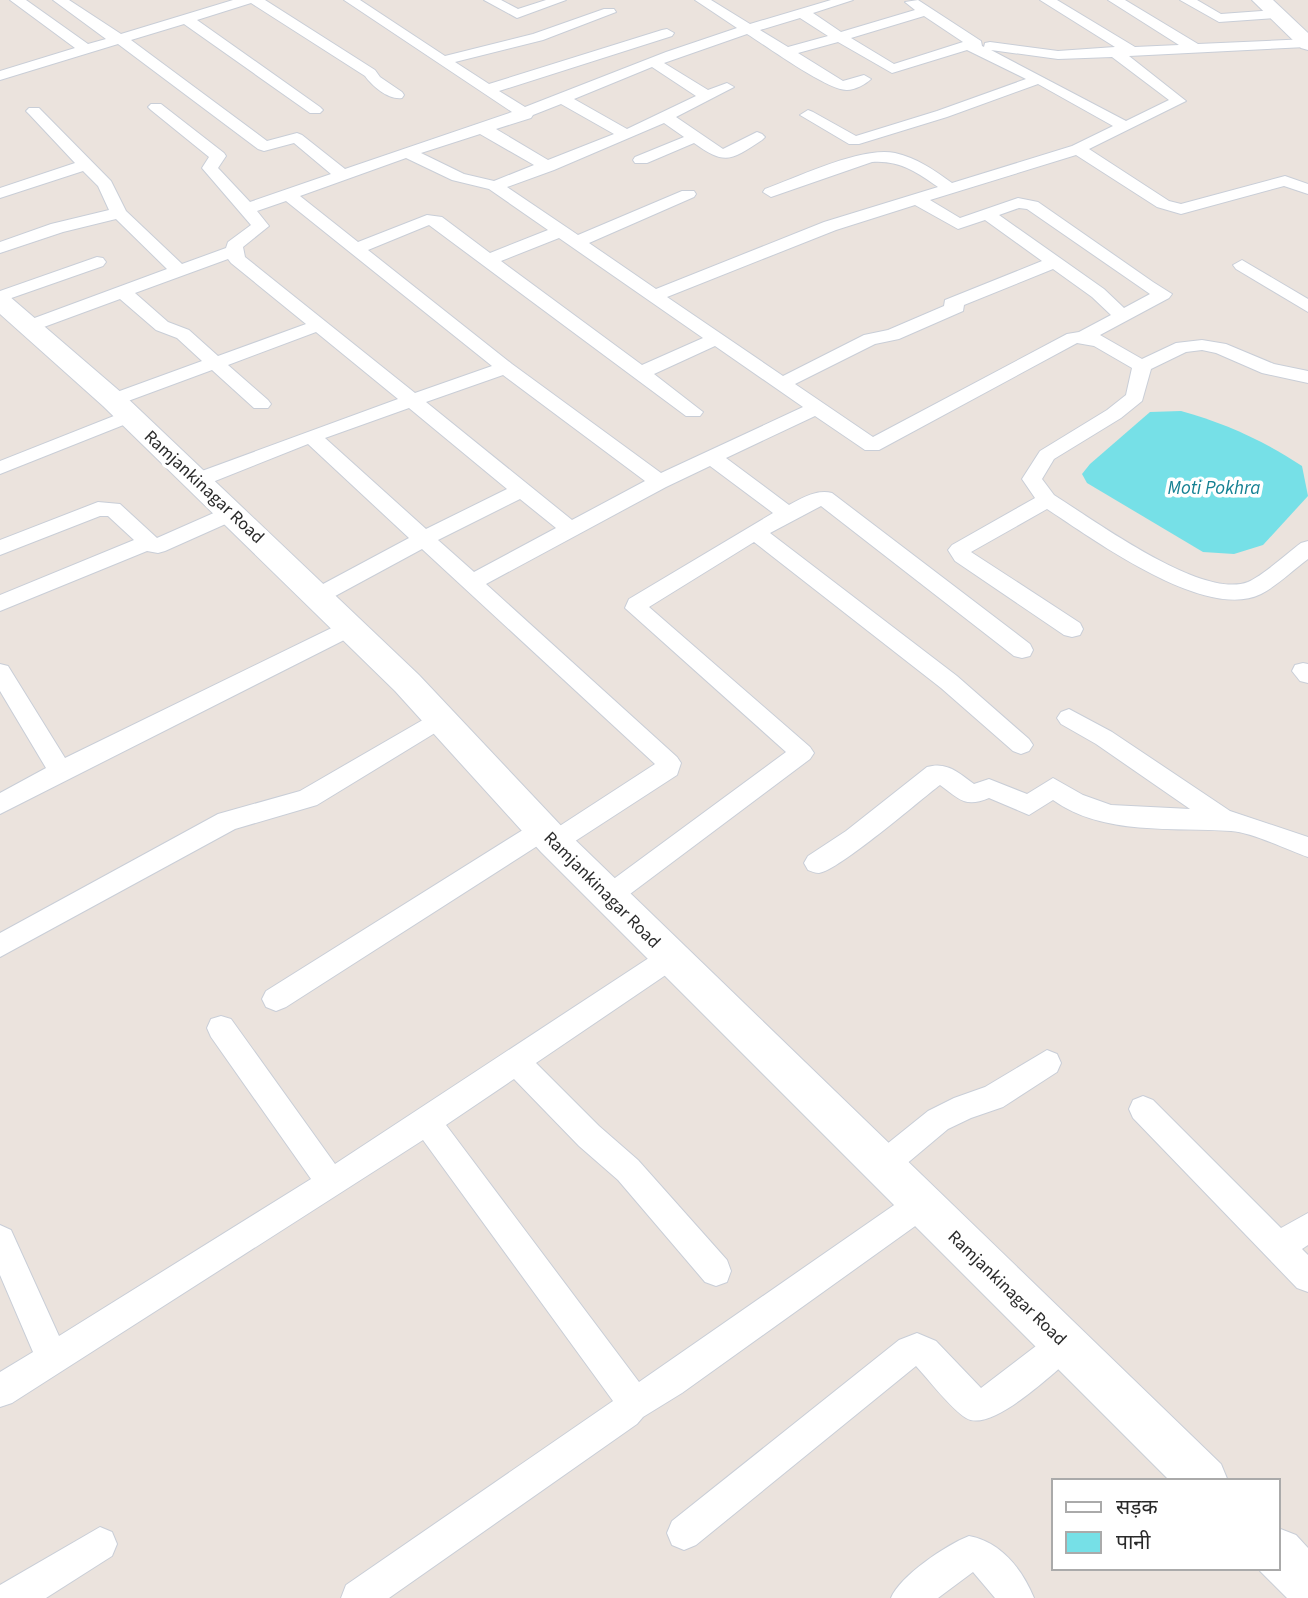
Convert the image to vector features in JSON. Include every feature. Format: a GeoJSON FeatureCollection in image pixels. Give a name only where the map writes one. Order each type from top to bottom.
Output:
{"type":"FeatureCollection","features":[{"type":"Feature","properties":{"kind":"street"},"geometry":{"type":"LineString","coordinates":[[17,0],[85,49]]}},
{"type":"Feature","properties":{"kind":"street"},"geometry":{"type":"LineString","coordinates":[[60,0],[264,146],[298,138],[343,175]]}},
{"type":"Feature","properties":{"kind":"street"},"geometry":{"type":"LineString","coordinates":[[4,71],[247,0]]}},
{"type":"Feature","properties":{"kind":"street"},"geometry":{"type":"LineString","coordinates":[[256,0],[370,73],[375,80],[397,95]]}},
{"type":"Feature","properties":{"kind":"street"},"geometry":{"type":"LineString","coordinates":[[351,0],[526,115]]}},
{"type":"Feature","properties":{"kind":"street"},"geometry":{"type":"LineString","coordinates":[[491,0],[548,33]]}},
{"type":"Feature","properties":{"kind":"street"},"geometry":{"type":"LineString","coordinates":[[516,15],[559,0]]}},
{"type":"Feature","properties":{"kind":"street"},"geometry":{"type":"LineString","coordinates":[[702,0],[839,85],[847,86],[864,79]]}},
{"type":"Feature","properties":{"kind":"street"},"geometry":{"type":"LineString","coordinates":[[247,209],[407,152],[526,115],[653,62],[747,29],[846,0]]}},
{"type":"Feature","properties":{"kind":"street"},"geometry":{"type":"LineString","coordinates":[[908,0],[972,45],[1126,127]]}},
{"type":"Feature","properties":{"kind":"street"},"geometry":{"type":"LineString","coordinates":[[656,295],[830,226],[1078,149],[1179,101],[1122,51],[1047,0]]}},
{"type":"Feature","properties":{"kind":"street"},"geometry":{"type":"LineString","coordinates":[[1115,0],[1193,47]]}},
{"type":"Feature","properties":{"kind":"street"},"geometry":{"type":"LineString","coordinates":[[1186,0],[1219,18],[1277,14]]}},
{"type":"Feature","properties":{"kind":"street"},"geometry":{"type":"LineString","coordinates":[[1262,0],[1307,43]]}},
{"type":"Feature","properties":{"kind":"street"},"geometry":{"type":"LineString","coordinates":[[807,11],[807,17],[892,69],[972,45],[1042,55],[1307,43]]}},
{"type":"Feature","properties":{"kind":"street"},"geometry":{"type":"LineString","coordinates":[[784,53],[926,11]]}},
{"type":"Feature","properties":{"kind":"street"},"geometry":{"type":"LineString","coordinates":[[445,60],[548,33],[609,12]]}},
{"type":"Feature","properties":{"kind":"street"},"geometry":{"type":"LineString","coordinates":[[186,18],[315,110]]}},
{"type":"Feature","properties":{"kind":"street"},"geometry":{"type":"LineString","coordinates":[[489,89],[667,33]]}},
{"type":"Feature","properties":{"kind":"street"},"geometry":{"type":"LineString","coordinates":[[653,62],[707,96]]}},
{"type":"Feature","properties":{"kind":"street"},"geometry":{"type":"LineString","coordinates":[[854,141],[942,114],[1039,79]]}},
{"type":"Feature","properties":{"kind":"street"},"geometry":{"type":"LineString","coordinates":[[495,186],[667,118],[670,113],[727,87]]}},
{"type":"Feature","properties":{"kind":"street"},"geometry":{"type":"LineString","coordinates":[[564,99],[626,135]]}},
{"type":"Feature","properties":{"kind":"street"},"geometry":{"type":"LineString","coordinates":[[156,107],[218,156],[212,171],[261,226],[234,246],[237,259],[569,528]]}},
{"type":"Feature","properties":{"kind":"street"},"geometry":{"type":"LineString","coordinates":[[34,111],[105,184],[119,213],[179,271]]}},
{"type":"Feature","properties":{"kind":"street"},"geometry":{"type":"LineString","coordinates":[[808,115],[854,141],[870,158]]}},
{"type":"Feature","properties":{"kind":"street"},"geometry":{"type":"LineString","coordinates":[[667,118],[720,154],[726,154],[757,137]]}},
{"type":"Feature","properties":{"kind":"street"},"geometry":{"type":"LineString","coordinates":[[485,129],[548,167]]}},
{"type":"Feature","properties":{"kind":"street"},"geometry":{"type":"LineString","coordinates":[[641,160],[694,138]]}},
{"type":"Feature","properties":{"kind":"street"},"geometry":{"type":"LineString","coordinates":[[1078,149],[1163,204],[1181,209],[1285,181],[1308,189]]}},
{"type":"Feature","properties":{"kind":"street"},"geometry":{"type":"LineString","coordinates":[[407,152],[457,177],[495,186],[867,443],[876,445],[1073,338],[1085,336],[1124,317],[1163,294],[1147,286],[1032,205],[1018,203],[954,224],[916,199]]}},
{"type":"Feature","properties":{"kind":"street"},"geometry":{"type":"LineString","coordinates":[[771,192],[885,155],[914,163],[950,189]]}},
{"type":"Feature","properties":{"kind":"street"},"geometry":{"type":"LineString","coordinates":[[1,192],[87,164]]}},
{"type":"Feature","properties":{"kind":"street"},"geometry":{"type":"LineString","coordinates":[[289,194],[505,368],[659,482]]}},
{"type":"Feature","properties":{"kind":"street"},"geometry":{"type":"LineString","coordinates":[[577,242],[688,194]]}},
{"type":"Feature","properties":{"kind":"street"},"geometry":{"type":"LineString","coordinates":[[0,248],[57,228],[119,213]]}},
{"type":"Feature","properties":{"kind":"street"},"geometry":{"type":"LineString","coordinates":[[988,215],[1098,293],[1124,317]]}},
{"type":"Feature","properties":{"kind":"street"},"geometry":{"type":"LineString","coordinates":[[356,249],[432,220],[491,259],[693,412]]}},
{"type":"Feature","properties":{"kind":"street"},"geometry":{"type":"LineString","coordinates":[[491,259],[561,231]]}},
{"type":"Feature","properties":{"kind":"street"},"geometry":{"type":"LineString","coordinates":[[8,310],[123,292],[235,250]]}},
{"type":"Feature","properties":{"kind":"street"},"geometry":{"type":"LineString","coordinates":[[8,310],[96,262]]}},
{"type":"Feature","properties":{"kind":"street"},"geometry":{"type":"LineString","coordinates":[[782,384],[870,340],[893,335],[1054,262]]}},
{"type":"Feature","properties":{"kind":"street"},"geometry":{"type":"LineString","coordinates":[[1242,265],[1308,307]]}},
{"type":"Feature","properties":{"kind":"street"},"geometry":{"type":"LineString","coordinates":[[123,292],[162,326],[183,334],[261,404]]}},
{"type":"Feature","properties":{"kind":"street","name":"Ramjankinagar Road"},"geometry":{"type":"LineString","coordinates":[[8,310],[121,408],[350,627],[549,836],[670,958],[1202,1479]]}},
{"type":"Feature","properties":{"kind":"street"},"geometry":{"type":"LineString","coordinates":[[0,468],[215,363],[320,325]]}},
{"type":"Feature","properties":{"kind":"street"},"geometry":{"type":"LineString","coordinates":[[1085,336],[1101,341],[1142,366]]}},
{"type":"Feature","properties":{"kind":"street"},"geometry":{"type":"LineString","coordinates":[[641,373],[717,338]]}},
{"type":"Feature","properties":{"kind":"street"},"geometry":{"type":"LineString","coordinates":[[1142,366],[1182,347],[1202,345],[1220,348],[1269,369],[1308,377]]}},
{"type":"Feature","properties":{"kind":"street"},"geometry":{"type":"LineString","coordinates":[[1142,366],[1135,397],[1114,414],[1047,455],[1032,479],[1047,500],[1157,570],[1208,588],[1228,591],[1253,590],[1308,548]]}},
{"type":"Feature","properties":{"kind":"street"},"geometry":{"type":"LineString","coordinates":[[198,480],[311,436],[505,368]]}},
{"type":"Feature","properties":{"kind":"street"},"geometry":{"type":"LineString","coordinates":[[472,582],[659,482],[816,408]]}},
{"type":"Feature","properties":{"kind":"street"},"geometry":{"type":"LineString","coordinates":[[276,999],[670,766],[311,436]]}},
{"type":"Feature","properties":{"kind":"street"},"geometry":{"type":"LineString","coordinates":[[713,458],[787,513]]}},
{"type":"Feature","properties":{"kind":"street"},"geometry":{"type":"LineString","coordinates":[[318,596],[521,490]]}},
{"type":"Feature","properties":{"kind":"street"},"geometry":{"type":"LineString","coordinates":[[609,896],[802,752],[636,608],[637,604],[787,513],[819,497],[825,498],[1022,650]]}},
{"type":"Feature","properties":{"kind":"street"},"geometry":{"type":"LineString","coordinates":[[1047,500],[1006,522],[959,553],[1072,629]]}},
{"type":"Feature","properties":{"kind":"street"},"geometry":{"type":"LineString","coordinates":[[0,548],[107,508],[113,509],[149,542],[158,546],[232,513]]}},
{"type":"Feature","properties":{"kind":"street"},"geometry":{"type":"LineString","coordinates":[[756,534],[939,674],[1021,745]]}},
{"type":"Feature","properties":{"kind":"street"},"geometry":{"type":"LineString","coordinates":[[0,603],[149,542]]}},
{"type":"Feature","properties":{"kind":"street"},"geometry":{"type":"LineString","coordinates":[[0,804],[60,771],[350,627]]}},
{"type":"Feature","properties":{"kind":"street"},"geometry":{"type":"LineString","coordinates":[[0,672],[60,771]]}},
{"type":"Feature","properties":{"kind":"street"},"geometry":{"type":"LineString","coordinates":[[1069,718],[1104,738],[1226,821]]}},
{"type":"Feature","properties":{"kind":"street"},"geometry":{"type":"LineString","coordinates":[[0,946],[227,821],[308,798],[440,719]]}},
{"type":"Feature","properties":{"kind":"street"},"geometry":{"type":"LineString","coordinates":[[817,863],[855,838],[936,774],[944,775],[972,795],[989,788],[1025,805],[1033,803],[1053,787],[1074,802],[1110,815],[1236,821],[1308,847]]}},
{"type":"Feature","properties":{"kind":"street"},"geometry":{"type":"LineString","coordinates":[[0,1391],[427,1122],[670,958]]}},
{"type":"Feature","properties":{"kind":"street"},"geometry":{"type":"LineString","coordinates":[[222,1028],[331,1183]]}},
{"type":"Feature","properties":{"kind":"street"},"geometry":{"type":"LineString","coordinates":[[516,1062],[589,1136],[628,1170],[716,1271]]}},
{"type":"Feature","properties":{"kind":"street"},"geometry":{"type":"LineString","coordinates":[[882,1166],[938,1120],[964,1107],[993,1098],[1047,1063]]}},
{"type":"Feature","properties":{"kind":"street"},"geometry":{"type":"LineString","coordinates":[[1143,1109],[1308,1277]]}},
{"type":"Feature","properties":{"kind":"street"},"geometry":{"type":"LineString","coordinates":[[427,1122],[630,1397],[631,1405]]}},
{"type":"Feature","properties":{"kind":"street"},"geometry":{"type":"LineString","coordinates":[[359,1598],[631,1405],[671,1382],[921,1204]]}},
{"type":"Feature","properties":{"kind":"street"},"geometry":{"type":"LineString","coordinates":[[1279,1247],[1308,1228]]}},
{"type":"Feature","properties":{"kind":"street"},"geometry":{"type":"LineString","coordinates":[[0,1240],[52,1357]]}},
{"type":"Feature","properties":{"kind":"street"},"geometry":{"type":"LineString","coordinates":[[684,1533],[910,1351],[917,1349],[925,1352],[976,1406],[987,1404],[1064,1343]]}},
{"type":"Feature","properties":{"kind":"street"},"geometry":{"type":"LineString","coordinates":[[13,1598],[100,1544]]}},
{"type":"Feature","properties":{"kind":"street"},"geometry":{"type":"LineString","coordinates":[[909,1598],[969,1553],[978,1553],[986,1559],[1016,1598]]}},
{"type":"Feature","properties":{"kind":"street"},"geometry":{"type":"LineString","coordinates":[[1280,1555],[1308,1583]]}},
{"type":"Feature","properties":{"kind":"water","name":"Moti Pokhra"},"geometry":{"type":"Polygon","coordinates":[[[1181,411],[1244,434],[1302,466],[1308,496],[1263,545],[1234,554],[1203,552],[1087,483],[1082,474],[1090,464],[1150,412],[1181,411]]]}}]}
